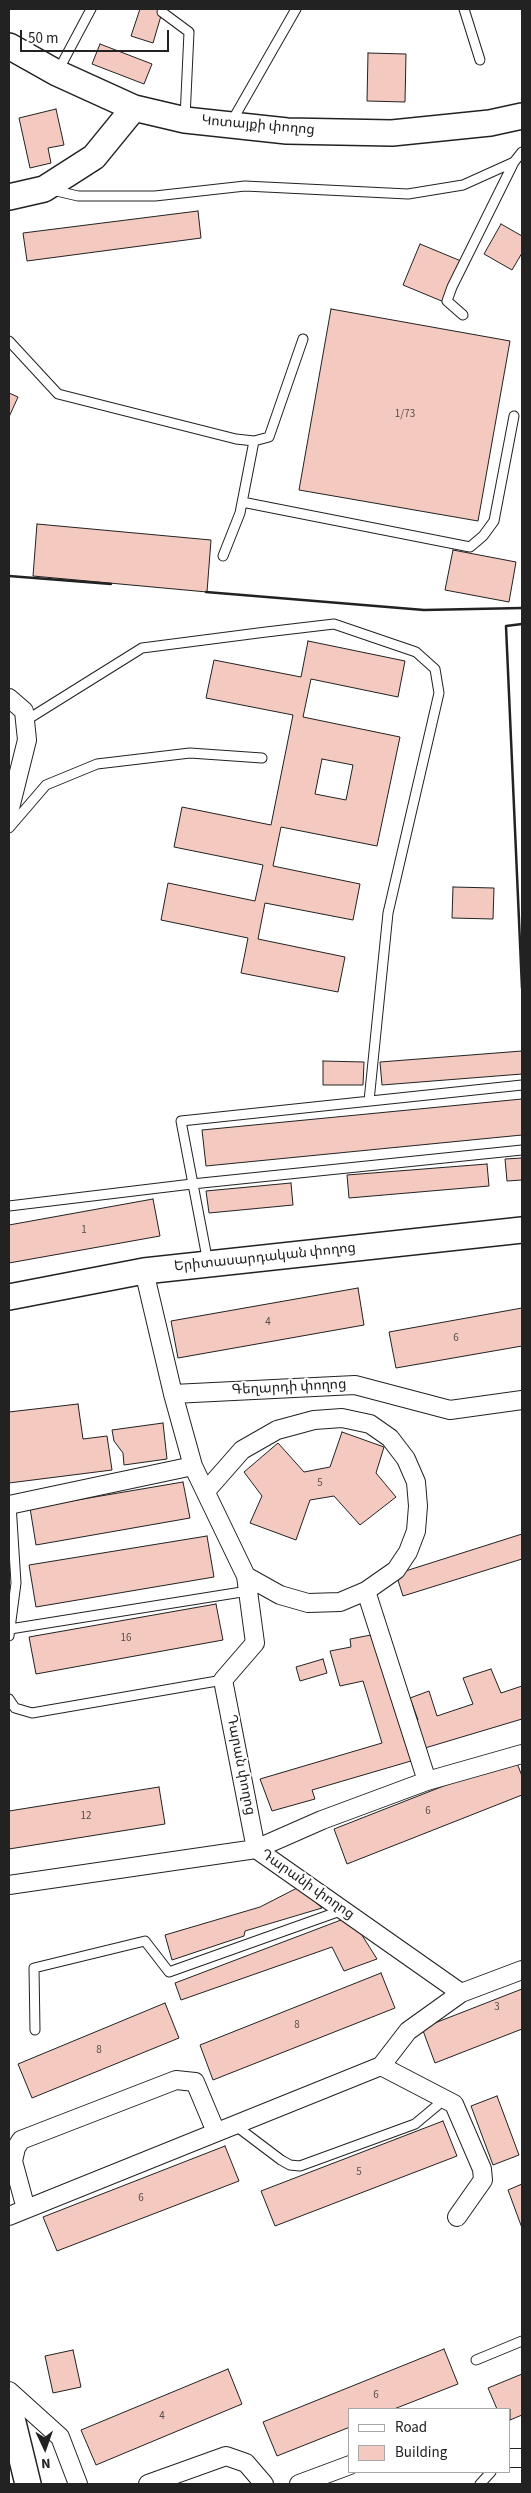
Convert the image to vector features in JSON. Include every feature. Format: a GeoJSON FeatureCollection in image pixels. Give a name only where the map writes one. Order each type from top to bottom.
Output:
{"type":"FeatureCollection","features":[{"type":"Feature","properties":{"kind":"street","name":"Կոտայքի փողոց"},"geometry":{"type":"LineString","coordinates":[[9,46],[57,74],[134,108],[185,120],[287,131],[392,133],[490,123],[522,116]]}},
{"type":"Feature","properties":{"kind":"street"},"geometry":{"type":"LineString","coordinates":[[9,197],[44,189],[94,157],[134,108]]}},
{"type":"Feature","properties":{"kind":"street"},"geometry":{"type":"LineString","coordinates":[[9,698],[24,711],[27,740],[9,812]]}},
{"type":"Feature","properties":{"kind":"street","name":"Երիտասարդական փողոց"},"geometry":{"type":"LineString","coordinates":[[9,1297],[144,1271],[522,1230]]}},
{"type":"Feature","properties":{"kind":"street"},"geometry":{"type":"LineString","coordinates":[[144,1271],[173,1394],[193,1466],[247,1584],[255,1643],[223,1680]]}},
{"type":"Feature","properties":{"kind":"street","name":"Գեղարդի փողոց"},"geometry":{"type":"LineString","coordinates":[[173,1394],[355,1384],[450,1410],[522,1400]]}},
{"type":"Feature","properties":{"kind":"street"},"geometry":{"type":"LineString","coordinates":[[206,1491],[242,1450],[277,1430],[314,1420],[342,1418],[370,1424],[390,1438],[406,1459],[416,1482],[418,1506],[416,1531],[408,1552],[396,1570],[366,1591],[340,1602],[308,1603],[247,1584]]}},
{"type":"Feature","properties":{"kind":"street"},"geometry":{"type":"LineString","coordinates":[[10,1504],[193,1466]]}},
{"type":"Feature","properties":{"kind":"street"},"geometry":{"type":"LineString","coordinates":[[366,1591],[427,1781]]}},
{"type":"Feature","properties":{"kind":"street","name":"Դարան փողոց"},"geometry":{"type":"LineString","coordinates":[[223,1680],[256,1849]]}},
{"type":"Feature","properties":{"kind":"street"},"geometry":{"type":"LineString","coordinates":[[256,1849],[322,1820],[427,1781],[522,1754]]}},
{"type":"Feature","properties":{"kind":"street","name":"Դարանի փողոց"},"geometry":{"type":"LineString","coordinates":[[9,1885],[256,1849],[461,1993]]}},
{"type":"Feature","properties":{"kind":"street"},"geometry":{"type":"LineString","coordinates":[[9,2216],[381,2066],[408,2031],[461,1993],[522,1970]]}},
{"type":"Feature","properties":{"kind":"street"},"geometry":{"type":"LineString","coordinates":[[381,2066],[454,2104],[482,2169],[483,2180],[457,2217]]}},
{"type":"Feature","properties":{"kind":"street"},"geometry":{"type":"LineString","coordinates":[[26,2209],[13,2161],[16,2148],[21,2140],[176,2080],[195,2082],[216,2132]]}},
{"type":"Feature","properties":{"kind":"street"},"geometry":{"type":"LineString","coordinates":[[9,2391],[60,2436],[78,2484]]}},
{"type":"Feature","properties":{"kind":"street"},"geometry":{"type":"LineString","coordinates":[[9,2406],[28,2484]]}},
{"type":"Feature","properties":{"kind":"street"},"geometry":{"type":"LineString","coordinates":[[148,2484],[226,2456],[246,2463],[264,2484]]}},
{"type":"Feature","properties":{"kind":"street"},"geometry":{"type":"LineString","coordinates":[[299,2484],[348,2466]]}},
{"type":"Feature","properties":{"kind":"lane"},"geometry":{"type":"LineString","coordinates":[[57,74],[91,9]]}},
{"type":"Feature","properties":{"kind":"lane"},"geometry":{"type":"LineString","coordinates":[[230,124],[296,9]]}},
{"type":"Feature","properties":{"kind":"lane"},"geometry":{"type":"LineString","coordinates":[[464,9],[480,60]]}},
{"type":"Feature","properties":{"kind":"lane"},"geometry":{"type":"LineString","coordinates":[[162,12],[189,32],[185,120]]}},
{"type":"Feature","properties":{"kind":"lane"},"geometry":{"type":"LineString","coordinates":[[463,315],[448,301],[452,287],[514,162],[522,152]]}},
{"type":"Feature","properties":{"kind":"lane"},"geometry":{"type":"LineString","coordinates":[[44,189],[78,196],[155,196],[245,186],[408,194],[463,185],[514,162]]}},
{"type":"Feature","properties":{"kind":"lane"},"geometry":{"type":"LineString","coordinates":[[9,340],[58,394],[236,439],[254,441],[269,436],[303,339]]}},
{"type":"Feature","properties":{"kind":"lane"},"geometry":{"type":"LineString","coordinates":[[242,502],[470,547],[483,536],[494,521],[514,416]]}},
{"type":"Feature","properties":{"kind":"lane"},"geometry":{"type":"LineString","coordinates":[[223,556],[242,502],[254,441]]}},
{"type":"Feature","properties":{"kind":"lane"},"geometry":{"type":"LineString","coordinates":[[25,721],[142,648],[266,632],[334,624],[416,652],[435,670],[439,693],[388,913],[369,1101]]}},
{"type":"Feature","properties":{"kind":"lane"},"geometry":{"type":"LineString","coordinates":[[9,828],[46,785],[97,764],[190,753],[262,758]]}},
{"type":"Feature","properties":{"kind":"lane"},"geometry":{"type":"LineString","coordinates":[[208,1263],[181,1121],[522,1085]]}},
{"type":"Feature","properties":{"kind":"lane"},"geometry":{"type":"LineString","coordinates":[[9,1206],[192,1184],[522,1150]]}},
{"type":"Feature","properties":{"kind":"lane"},"geometry":{"type":"LineString","coordinates":[[10,1504],[16,1583],[9,1633],[247,1584]]}},
{"type":"Feature","properties":{"kind":"lane"},"geometry":{"type":"LineString","coordinates":[[9,1699],[16,1708],[32,1713],[223,1680]]}},
{"type":"Feature","properties":{"kind":"lane"},"geometry":{"type":"LineString","coordinates":[[35,2030],[34,1968],[145,1941],[169,1972],[343,1910]]}},
{"type":"Feature","properties":{"kind":"lane"},"geometry":{"type":"LineString","coordinates":[[236,2126],[281,2160],[290,2165],[300,2166],[415,2124],[445,2099]]}},
{"type":"Feature","properties":{"kind":"lane"},"geometry":{"type":"LineString","coordinates":[[476,2360],[522,2341]]}},
{"type":"Feature","properties":{"kind":"lane"},"geometry":{"type":"LineString","coordinates":[[480,2484],[490,2473]]}},
{"type":"Feature","properties":{"kind":"building"},"geometry":{"type":"Polygon","coordinates":[[[140,9],[163,9],[153,43],[131,36],[140,9]]]}},
{"type":"Feature","properties":{"kind":"building"},"geometry":{"type":"Polygon","coordinates":[[[100,44],[152,64],[144,84],[92,64],[100,44]]]}},
{"type":"Feature","properties":{"kind":"building"},"geometry":{"type":"Polygon","coordinates":[[[368,53],[406,54],[405,102],[367,101],[368,53]]]}},
{"type":"Feature","properties":{"kind":"building"},"geometry":{"type":"Polygon","coordinates":[[[56,109],[64,145],[48,148],[51,163],[30,168],[19,118],[56,109]]]}},
{"type":"Feature","properties":{"kind":"building"},"geometry":{"type":"Polygon","coordinates":[[[198,211],[201,238],[27,261],[23,233],[198,211]]]}},
{"type":"Feature","properties":{"kind":"building"},"geometry":{"type":"Polygon","coordinates":[[[501,224],[522,236],[522,253],[512,270],[484,254],[501,224]]]}},
{"type":"Feature","properties":{"kind":"building"},"geometry":{"type":"Polygon","coordinates":[[[420,244],[461,261],[444,302],[403,285],[420,244]]]}},
{"type":"Feature","properties":{"kind":"building"},"geometry":{"type":"Polygon","coordinates":[[[331,309],[510,341],[478,521],[299,490],[331,309]]]}},
{"type":"Feature","properties":{"kind":"building"},"geometry":{"type":"Polygon","coordinates":[[[9,393],[18,397],[9,417],[9,393]]]}},
{"type":"Feature","properties":{"kind":"building"},"geometry":{"type":"Polygon","coordinates":[[[37,524],[211,540],[207,592],[33,576],[37,524]]]}},
{"type":"Feature","properties":{"kind":"building"},"geometry":{"type":"Polygon","coordinates":[[[453,550],[516,562],[509,602],[445,590],[453,550]]]}},
{"type":"Feature","properties":{"kind":"building"},"geometry":{"type":"Polygon","coordinates":[[[308,641],[405,661],[398,697],[311,679],[303,717],[400,737],[377,846],[281,827],[273,866],[360,884],[353,920],[265,903],[258,939],[345,957],[338,992],[241,973],[248,938],[161,920],[168,883],[255,901],[263,865],[174,847],[182,807],[271,825],[293,715],[206,698],[214,660],[301,677],[308,641]],[[322,759],[315,794],[346,800],[353,765],[322,759]]]}},
{"type":"Feature","properties":{"kind":"building"},"geometry":{"type":"Polygon","coordinates":[[[453,887],[494,888],[493,919],[452,918],[453,887]]]}},
{"type":"Feature","properties":{"kind":"building"},"geometry":{"type":"Polygon","coordinates":[[[522,1051],[522,1074],[382,1085],[380,1062],[522,1051]]]}},
{"type":"Feature","properties":{"kind":"building"},"geometry":{"type":"Polygon","coordinates":[[[323,1061],[364,1062],[363,1085],[323,1085],[323,1061]]]}},
{"type":"Feature","properties":{"kind":"building"},"geometry":{"type":"Polygon","coordinates":[[[522,1099],[522,1135],[206,1166],[202,1130],[522,1099]]]}},
{"type":"Feature","properties":{"kind":"building"},"geometry":{"type":"Polygon","coordinates":[[[522,1158],[522,1180],[507,1181],[505,1159],[522,1158]]]}},
{"type":"Feature","properties":{"kind":"building"},"geometry":{"type":"Polygon","coordinates":[[[487,1164],[489,1186],[349,1198],[347,1175],[487,1164]]]}},
{"type":"Feature","properties":{"kind":"building"},"geometry":{"type":"Polygon","coordinates":[[[291,1183],[293,1205],[209,1213],[206,1191],[291,1183]]]}},
{"type":"Feature","properties":{"kind":"building"},"geometry":{"type":"Polygon","coordinates":[[[153,1199],[160,1236],[9,1263],[9,1225],[153,1199]]]}},
{"type":"Feature","properties":{"kind":"building"},"geometry":{"type":"Polygon","coordinates":[[[358,1288],[364,1325],[178,1358],[171,1321],[358,1288]]]}},
{"type":"Feature","properties":{"kind":"building"},"geometry":{"type":"Polygon","coordinates":[[[522,1308],[522,1346],[396,1368],[389,1332],[522,1308]]]}},
{"type":"Feature","properties":{"kind":"building"},"geometry":{"type":"Polygon","coordinates":[[[78,1404],[83,1439],[107,1436],[112,1470],[9,1483],[9,1412],[78,1404]]]}},
{"type":"Feature","properties":{"kind":"building"},"geometry":{"type":"Polygon","coordinates":[[[163,1423],[167,1459],[124,1465],[123,1453],[114,1441],[112,1430],[163,1423]]]}},
{"type":"Feature","properties":{"kind":"building"},"geometry":{"type":"Polygon","coordinates":[[[342,1432],[384,1447],[376,1473],[396,1497],[360,1525],[334,1496],[310,1500],[296,1540],[250,1523],[262,1496],[244,1472],[278,1443],[304,1472],[330,1467],[342,1432]]]}},
{"type":"Feature","properties":{"kind":"building"},"geometry":{"type":"Polygon","coordinates":[[[183,1482],[190,1518],[36,1545],[30,1508],[183,1482]]]}},
{"type":"Feature","properties":{"kind":"building"},"geometry":{"type":"Polygon","coordinates":[[[522,1534],[522,1559],[403,1596],[396,1574],[522,1534]]]}},
{"type":"Feature","properties":{"kind":"building"},"geometry":{"type":"Polygon","coordinates":[[[207,1536],[214,1577],[36,1607],[29,1565],[207,1536]]]}},
{"type":"Feature","properties":{"kind":"building"},"geometry":{"type":"Polygon","coordinates":[[[216,1604],[223,1640],[36,1674],[29,1637],[216,1604]]]}},
{"type":"Feature","properties":{"kind":"building"},"geometry":{"type":"Polygon","coordinates":[[[371,1635],[411,1761],[312,1790],[315,1799],[272,1811],[260,1779],[382,1743],[363,1681],[340,1686],[330,1651],[351,1647],[350,1639],[371,1635]]]}},
{"type":"Feature","properties":{"kind":"building"},"geometry":{"type":"Polygon","coordinates":[[[323,1659],[327,1673],[300,1681],[296,1667],[323,1659]]]}},
{"type":"Feature","properties":{"kind":"building"},"geometry":{"type":"Polygon","coordinates":[[[491,1669],[501,1693],[522,1686],[522,1719],[425,1748],[414,1721],[418,1720],[410,1698],[429,1691],[437,1716],[473,1704],[463,1678],[491,1669]]]}},
{"type":"Feature","properties":{"kind":"building"},"geometry":{"type":"Polygon","coordinates":[[[515,1758],[522,1776],[522,1795],[347,1864],[334,1829],[515,1758]]]}},
{"type":"Feature","properties":{"kind":"building"},"geometry":{"type":"Polygon","coordinates":[[[159,1787],[165,1824],[9,1849],[9,1811],[159,1787]]]}},
{"type":"Feature","properties":{"kind":"building"},"geometry":{"type":"Polygon","coordinates":[[[299,1887],[322,1908],[245,1931],[244,1936],[172,1960],[165,1935],[260,1907],[299,1887]]]}},
{"type":"Feature","properties":{"kind":"building"},"geometry":{"type":"Polygon","coordinates":[[[341,1920],[360,1932],[377,1959],[344,1971],[332,1947],[181,2000],[175,1983],[341,1920]]]}},
{"type":"Feature","properties":{"kind":"building"},"geometry":{"type":"Polygon","coordinates":[[[381,1973],[395,2008],[213,2080],[200,2045],[381,1973]]]}},
{"type":"Feature","properties":{"kind":"building"},"geometry":{"type":"Polygon","coordinates":[[[522,1989],[522,2029],[435,2063],[422,2028],[522,1989]]]}},
{"type":"Feature","properties":{"kind":"building"},"geometry":{"type":"Polygon","coordinates":[[[165,2003],[179,2038],[32,2098],[18,2064],[165,2003]]]}},
{"type":"Feature","properties":{"kind":"building"},"geometry":{"type":"Polygon","coordinates":[[[497,2096],[519,2155],[493,2165],[471,2106],[497,2096]]]}},
{"type":"Feature","properties":{"kind":"building"},"geometry":{"type":"Polygon","coordinates":[[[443,2121],[457,2156],[275,2226],[261,2191],[443,2121]]]}},
{"type":"Feature","properties":{"kind":"building"},"geometry":{"type":"Polygon","coordinates":[[[225,2146],[239,2181],[57,2251],[43,2217],[225,2146]]]}},
{"type":"Feature","properties":{"kind":"building"},"geometry":{"type":"Polygon","coordinates":[[[522,2184],[522,2228],[508,2190],[522,2184]]]}},
{"type":"Feature","properties":{"kind":"building"},"geometry":{"type":"Polygon","coordinates":[[[444,2349],[458,2384],[397,2408],[348,2408],[348,2428],[277,2456],[263,2422],[444,2349]]]}},
{"type":"Feature","properties":{"kind":"building"},"geometry":{"type":"Polygon","coordinates":[[[73,2350],[81,2387],[53,2393],[45,2356],[73,2350]]]}},
{"type":"Feature","properties":{"kind":"building"},"geometry":{"type":"Polygon","coordinates":[[[228,2369],[242,2404],[96,2465],[81,2430],[228,2369]]]}},
{"type":"Feature","properties":{"kind":"building"},"geometry":{"type":"Polygon","coordinates":[[[522,2374],[522,2415],[511,2420],[511,2408],[497,2408],[488,2388],[522,2374]]]}},
{"type":"Feature","properties":{"kind":"wall"},"geometry":{"type":"LineString","coordinates":[[9,576],[111,584]]}},
{"type":"Feature","properties":{"kind":"wall"},"geometry":{"type":"LineString","coordinates":[[206,592],[424,610],[522,608]]}},
{"type":"Feature","properties":{"kind":"wall"},"geometry":{"type":"LineString","coordinates":[[522,624],[506,626],[522,988]]}}]}
